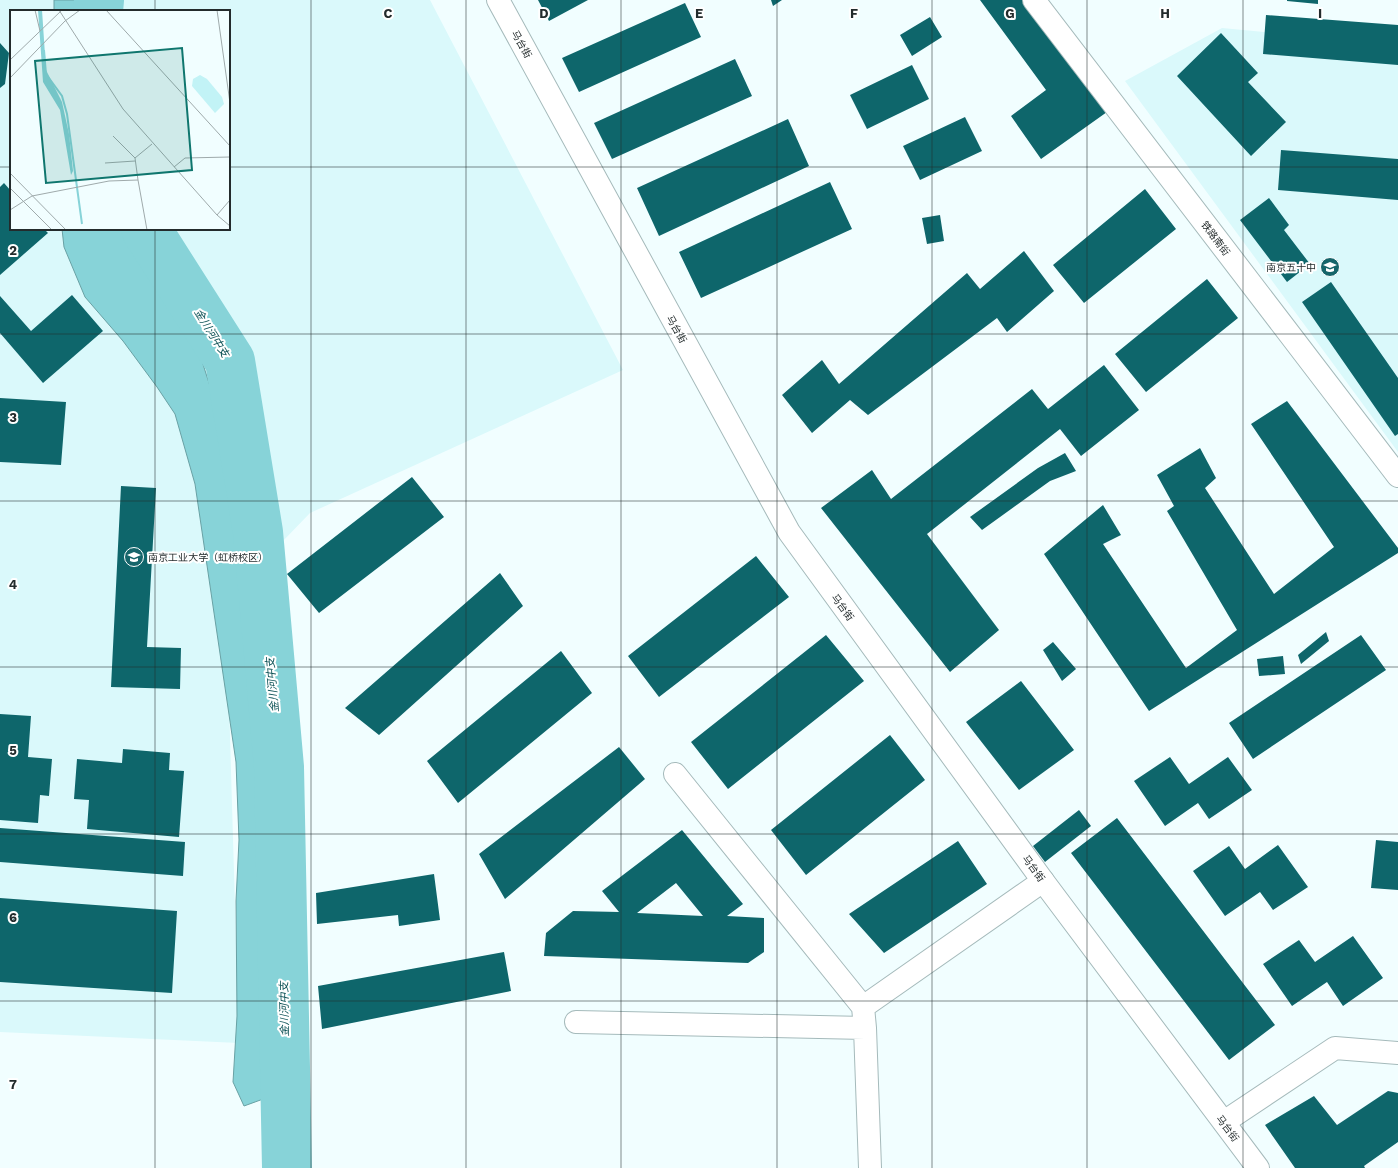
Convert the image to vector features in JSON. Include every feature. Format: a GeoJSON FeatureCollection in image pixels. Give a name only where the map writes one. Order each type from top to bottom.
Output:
{"type":"FeatureCollection","features":[{"type":"Feature","properties":{"kind":"street","name":"马台街"},"geometry":{"type":"LineString","coordinates":[[498,0],[789,532],[1043,881],[1258,1168]]}},
{"type":"Feature","properties":{"kind":"street","name":"铁路南街"},"geometry":{"type":"LineString","coordinates":[[1034,0],[1398,476]]}},
{"type":"Feature","properties":{"kind":"street"},"geometry":{"type":"LineString","coordinates":[[675,774],[864,1017],[870,1168]]}},
{"type":"Feature","properties":{"kind":"street"},"geometry":{"type":"LineString","coordinates":[[576,1022],[864,1017],[1043,881]]}},
{"type":"Feature","properties":{"kind":"street"},"geometry":{"type":"LineString","coordinates":[[1224,1122],[1335,1048],[1398,1052]]}},
{"type":"Feature","properties":{"kind":"shaded area","name":"南京工业大学（虹桥校区）"},"geometry":{"type":"Polygon","coordinates":[[[0,0],[430,0],[623,370],[310,513],[226,600],[239,1043],[0,1032],[0,0]]]}},
{"type":"Feature","properties":{"kind":"shaded area","name":"南京五十中"},"geometry":{"type":"Polygon","coordinates":[[[1222,28],[1398,45],[1398,452],[1125,81],[1222,28]]]}},
{"type":"Feature","properties":{"kind":"water"},"geometry":{"type":"Polygon","coordinates":[[[54,0],[92,0],[92,10],[54,10],[54,0]]]}},
{"type":"Feature","properties":{"kind":"water"},"geometry":{"type":"Polygon","coordinates":[[[62,230],[141,230],[186,311],[217,408],[263,724],[265,769],[265,820],[273,985],[270,1076],[266,1098],[244,1106],[233,1082],[237,1016],[236,901],[239,840],[236,762],[195,484],[175,414],[123,341],[85,297],[64,247],[62,230]]]}},
{"type":"Feature","properties":{"kind":"building"},"geometry":{"type":"Polygon","coordinates":[[[538,0],[588,0],[549,21],[538,0]]]}},
{"type":"Feature","properties":{"kind":"building"},"geometry":{"type":"Polygon","coordinates":[[[771,0],[782,0],[773,6],[771,0]]]}},
{"type":"Feature","properties":{"kind":"building"},"geometry":{"type":"Polygon","coordinates":[[[980,0],[1047,0],[1121,102],[1041,159],[1011,116],[1046,90],[980,0]]]}},
{"type":"Feature","properties":{"kind":"building"},"geometry":{"type":"Polygon","coordinates":[[[1318,0],[1318,4],[1287,1],[1318,0]]]}},
{"type":"Feature","properties":{"kind":"building"},"geometry":{"type":"Polygon","coordinates":[[[685,3],[701,37],[579,92],[562,58],[685,3]]]}},
{"type":"Feature","properties":{"kind":"building"},"geometry":{"type":"Polygon","coordinates":[[[1266,15],[1398,25],[1398,65],[1263,54],[1266,15]]]}},
{"type":"Feature","properties":{"kind":"building"},"geometry":{"type":"Polygon","coordinates":[[[930,17],[942,37],[912,56],[900,35],[930,17]]]}},
{"type":"Feature","properties":{"kind":"building"},"geometry":{"type":"Polygon","coordinates":[[[1221,33],[1258,73],[1248,82],[1286,122],[1251,156],[1177,76],[1221,33]]]}},
{"type":"Feature","properties":{"kind":"building"},"geometry":{"type":"Polygon","coordinates":[[[0,43],[9,53],[5,84],[0,88],[0,43]]]}},
{"type":"Feature","properties":{"kind":"building"},"geometry":{"type":"Polygon","coordinates":[[[735,59],[752,96],[612,159],[594,123],[735,59]]]}},
{"type":"Feature","properties":{"kind":"building"},"geometry":{"type":"Polygon","coordinates":[[[912,65],[929,99],[867,129],[850,95],[912,65]]]}},
{"type":"Feature","properties":{"kind":"building"},"geometry":{"type":"Polygon","coordinates":[[[965,117],[982,151],[920,180],[903,146],[965,117]]]}},
{"type":"Feature","properties":{"kind":"building"},"geometry":{"type":"Polygon","coordinates":[[[788,119],[809,166],[659,236],[637,188],[788,119]]]}},
{"type":"Feature","properties":{"kind":"building"},"geometry":{"type":"Polygon","coordinates":[[[1281,150],[1398,159],[1398,200],[1278,190],[1281,150]]]}},
{"type":"Feature","properties":{"kind":"building"},"geometry":{"type":"Polygon","coordinates":[[[830,182],[852,229],[701,298],[679,252],[830,182]]]}},
{"type":"Feature","properties":{"kind":"building"},"geometry":{"type":"Polygon","coordinates":[[[4,183],[10,190],[10,230],[45,230],[48,233],[0,275],[0,187],[4,183]]]}},
{"type":"Feature","properties":{"kind":"building"},"geometry":{"type":"Polygon","coordinates":[[[1145,189],[1176,229],[1084,303],[1053,265],[1145,189]]]}},
{"type":"Feature","properties":{"kind":"building"},"geometry":{"type":"Polygon","coordinates":[[[1269,198],[1289,225],[1284,230],[1310,264],[1287,282],[1240,220],[1269,198]]]}},
{"type":"Feature","properties":{"kind":"building"},"geometry":{"type":"Polygon","coordinates":[[[940,215],[944,241],[927,244],[922,218],[940,215]]]}},
{"type":"Feature","properties":{"kind":"building"},"geometry":{"type":"Polygon","coordinates":[[[1024,251],[1054,291],[1007,332],[997,318],[868,415],[850,400],[812,433],[782,395],[822,360],[839,384],[967,273],[980,289],[1024,251]]]}},
{"type":"Feature","properties":{"kind":"building"},"geometry":{"type":"Polygon","coordinates":[[[1207,279],[1238,318],[1146,392],[1115,354],[1207,279]]]}},
{"type":"Feature","properties":{"kind":"building"},"geometry":{"type":"Polygon","coordinates":[[[1331,282],[1398,378],[1398,434],[1395,436],[1302,302],[1331,282]]]}},
{"type":"Feature","properties":{"kind":"building"},"geometry":{"type":"Polygon","coordinates":[[[72,295],[103,331],[43,383],[0,333],[0,296],[31,331],[72,295]]]}},
{"type":"Feature","properties":{"kind":"building"},"geometry":{"type":"Polygon","coordinates":[[[1104,365],[1139,410],[1081,456],[1060,429],[927,534],[999,630],[950,672],[821,508],[872,470],[891,499],[1032,389],[1048,409],[1104,365]]]}},
{"type":"Feature","properties":{"kind":"building"},"geometry":{"type":"Polygon","coordinates":[[[0,398],[66,402],[61,465],[0,462],[0,398]]]}},
{"type":"Feature","properties":{"kind":"building"},"geometry":{"type":"Polygon","coordinates":[[[1287,401],[1398,548],[1398,553],[1149,711],[1044,554],[1103,505],[1121,535],[1103,544],[1186,668],[1237,630],[1167,511],[1174,506],[1157,475],[1200,448],[1216,478],[1205,488],[1274,594],[1334,547],[1251,424],[1287,401]]]}},
{"type":"Feature","properties":{"kind":"building"},"geometry":{"type":"Polygon","coordinates":[[[1065,453],[1076,471],[1050,481],[982,530],[970,517],[1038,468],[1065,453]]]}},
{"type":"Feature","properties":{"kind":"building"},"geometry":{"type":"Polygon","coordinates":[[[412,477],[444,517],[319,613],[287,574],[412,477]]]}},
{"type":"Feature","properties":{"kind":"building"},"geometry":{"type":"Polygon","coordinates":[[[121,486],[156,488],[147,647],[181,648],[180,689],[111,687],[121,486]]]}},
{"type":"Feature","properties":{"kind":"building"},"geometry":{"type":"Polygon","coordinates":[[[756,556],[789,597],[659,697],[628,656],[756,556]]]}},
{"type":"Feature","properties":{"kind":"building"},"geometry":{"type":"Polygon","coordinates":[[[500,573],[523,606],[379,735],[345,708],[500,573]]]}},
{"type":"Feature","properties":{"kind":"building"},"geometry":{"type":"Polygon","coordinates":[[[1326,632],[1329,641],[1301,664],[1298,655],[1326,632]]]}},
{"type":"Feature","properties":{"kind":"building"},"geometry":{"type":"Polygon","coordinates":[[[826,635],[864,681],[728,789],[691,742],[826,635]]]}},
{"type":"Feature","properties":{"kind":"building"},"geometry":{"type":"Polygon","coordinates":[[[1361,635],[1386,670],[1253,759],[1229,723],[1361,635]]]}},
{"type":"Feature","properties":{"kind":"building"},"geometry":{"type":"Polygon","coordinates":[[[1053,642],[1076,669],[1062,681],[1043,650],[1053,642]]]}},
{"type":"Feature","properties":{"kind":"building"},"geometry":{"type":"Polygon","coordinates":[[[561,651],[592,693],[458,803],[427,761],[561,651]]]}},
{"type":"Feature","properties":{"kind":"building"},"geometry":{"type":"Polygon","coordinates":[[[1283,656],[1285,674],[1259,676],[1257,659],[1283,656]]]}},
{"type":"Feature","properties":{"kind":"building"},"geometry":{"type":"Polygon","coordinates":[[[1021,681],[1074,750],[1019,790],[966,722],[1021,681]]]}},
{"type":"Feature","properties":{"kind":"building"},"geometry":{"type":"Polygon","coordinates":[[[0,714],[31,716],[28,757],[52,759],[49,796],[40,795],[38,823],[0,820],[0,714]]]}},
{"type":"Feature","properties":{"kind":"building"},"geometry":{"type":"Polygon","coordinates":[[[890,735],[925,780],[806,875],[771,830],[890,735]]]}},
{"type":"Feature","properties":{"kind":"building"},"geometry":{"type":"Polygon","coordinates":[[[619,747],[645,779],[505,899],[479,854],[619,747]]]}},
{"type":"Feature","properties":{"kind":"building"},"geometry":{"type":"Polygon","coordinates":[[[123,749],[170,753],[169,770],[184,771],[179,837],[87,829],[89,800],[74,799],[77,759],[122,763],[123,749]]]}},
{"type":"Feature","properties":{"kind":"building"},"geometry":{"type":"Polygon","coordinates":[[[1170,757],[1189,784],[1228,757],[1252,790],[1209,819],[1198,803],[1165,826],[1134,781],[1170,757]]]}},
{"type":"Feature","properties":{"kind":"building"},"geometry":{"type":"Polygon","coordinates":[[[1079,810],[1091,826],[1045,862],[1033,846],[1079,810]]]}},
{"type":"Feature","properties":{"kind":"building"},"geometry":{"type":"Polygon","coordinates":[[[1117,818],[1275,1025],[1229,1060],[1071,853],[1117,818]]]}},
{"type":"Feature","properties":{"kind":"building"},"geometry":{"type":"Polygon","coordinates":[[[0,828],[185,842],[183,876],[0,862],[0,828]]]}},
{"type":"Feature","properties":{"kind":"building"},"geometry":{"type":"Polygon","coordinates":[[[682,830],[743,904],[727,916],[764,918],[764,952],[748,963],[544,956],[546,933],[573,911],[619,912],[602,891],[682,830]],[[676,883],[637,913],[703,916],[676,883]]]}},
{"type":"Feature","properties":{"kind":"building"},"geometry":{"type":"Polygon","coordinates":[[[1376,840],[1398,842],[1398,890],[1371,888],[1376,840]]]}},
{"type":"Feature","properties":{"kind":"building"},"geometry":{"type":"Polygon","coordinates":[[[958,841],[987,884],[884,953],[849,914],[958,841]]]}},
{"type":"Feature","properties":{"kind":"building"},"geometry":{"type":"Polygon","coordinates":[[[1278,845],[1308,887],[1273,910],[1260,892],[1225,916],[1193,871],[1229,846],[1245,869],[1278,845]]]}},
{"type":"Feature","properties":{"kind":"building"},"geometry":{"type":"Polygon","coordinates":[[[434,874],[440,920],[399,926],[398,915],[317,924],[316,893],[434,874]]]}},
{"type":"Feature","properties":{"kind":"building"},"geometry":{"type":"Polygon","coordinates":[[[0,898],[177,911],[172,993],[0,982],[0,898]]]}},
{"type":"Feature","properties":{"kind":"building"},"geometry":{"type":"Polygon","coordinates":[[[1353,936],[1383,978],[1343,1006],[1327,982],[1292,1006],[1263,964],[1299,940],[1315,962],[1353,936]]]}},
{"type":"Feature","properties":{"kind":"building"},"geometry":{"type":"Polygon","coordinates":[[[504,952],[511,991],[322,1029],[318,986],[504,952]]]}},
{"type":"Feature","properties":{"kind":"building"},"geometry":{"type":"Polygon","coordinates":[[[1388,1091],[1398,1093],[1398,1142],[1364,1166],[1365,1168],[1295,1168],[1265,1125],[1314,1096],[1337,1125],[1388,1091]]]}},
{"type":"Feature","properties":{"kind":"waterway","name":"金川河中支"},"geometry":{"type":"LineString","coordinates":[[98,10],[99,0]]}},
{"type":"Feature","properties":{"kind":"waterway","name":"金川河中支"},"geometry":{"type":"LineString","coordinates":[[147,230],[230,361],[258,532],[279,767],[287,1168]]}},
{"type":"Feature","properties":{"kind":"place","name":"南京五十中"},"geometry":{"type":"Point","coordinates":[1330,267]}},
{"type":"Feature","properties":{"kind":"place","name":"南京工业大学（虹桥校区）"},"geometry":{"type":"Point","coordinates":[134,557]}}]}
